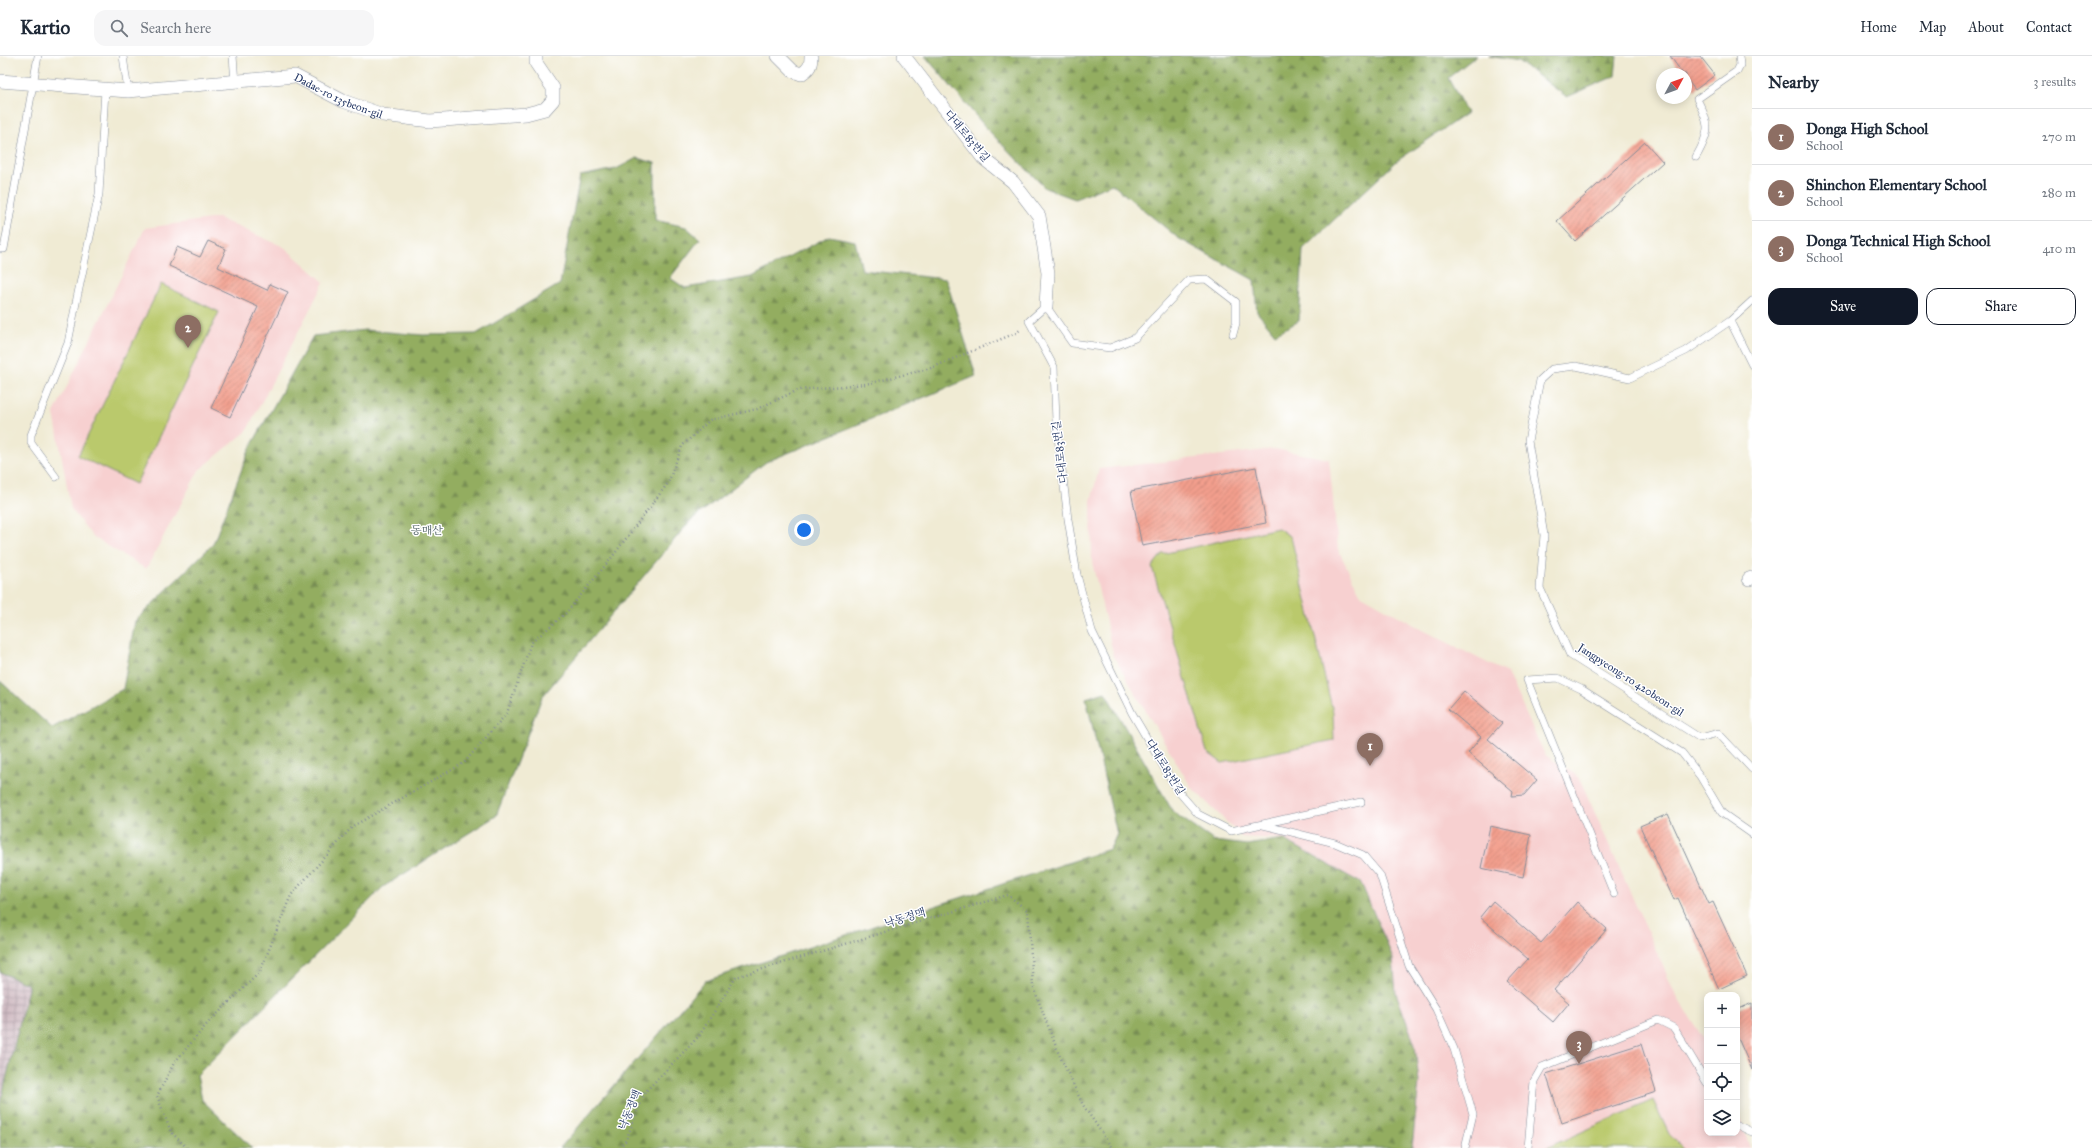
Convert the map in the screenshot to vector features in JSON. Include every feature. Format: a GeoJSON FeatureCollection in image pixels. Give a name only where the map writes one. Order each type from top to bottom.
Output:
{"type":"FeatureCollection","features":[{"type":"Feature","properties":{"kind":"street","name":"Dadae-ro 135beon-gil"},"geometry":{"type":"LineString","coordinates":[[0,81],[128,92],[235,83],[295,76],[343,101],[383,115],[430,121],[526,114],[545,109],[553,100],[552,88],[536,63],[536,56]]}},
{"type":"Feature","properties":{"kind":"street"},"geometry":{"type":"LineString","coordinates":[[778,56],[793,71],[801,74],[808,70],[811,63],[811,56]]}},
{"type":"Feature","properties":{"kind":"street","name":"다대로83번길"},"geometry":{"type":"LineString","coordinates":[[904,56],[983,158],[1013,182],[1039,216],[1048,273],[1046,306]]}},
{"type":"Feature","properties":{"kind":"lane"},"geometry":{"type":"LineString","coordinates":[[0,249],[4,249],[38,56]]}},
{"type":"Feature","properties":{"kind":"lane"},"geometry":{"type":"LineString","coordinates":[[123,56],[128,92]]}},
{"type":"Feature","properties":{"kind":"lane"},"geometry":{"type":"LineString","coordinates":[[233,56],[235,83]]}},
{"type":"Feature","properties":{"kind":"lane"},"geometry":{"type":"LineString","coordinates":[[1696,157],[1708,132],[1705,115],[1697,99],[1737,72],[1740,65],[1740,56]]}},
{"type":"Feature","properties":{"kind":"lane"},"geometry":{"type":"LineString","coordinates":[[56,477],[31,443],[31,435],[68,342],[76,306],[99,194],[105,90]]}},
{"type":"Feature","properties":{"kind":"lane"},"geometry":{"type":"LineString","coordinates":[[1028,321],[1046,306],[1072,343],[1110,348],[1135,338],[1189,280],[1206,279],[1236,302],[1236,323],[1233,334]]}},
{"type":"Feature","properties":{"kind":"lane","name":"Jangpyeong-ro 420beon-gil"},"geometry":{"type":"LineString","coordinates":[[1752,301],[1730,321],[1686,351],[1630,378],[1576,366],[1552,369],[1540,380],[1528,441],[1544,535],[1540,588],[1570,655],[1700,738],[1718,733],[1752,769]]}},
{"type":"Feature","properties":{"kind":"lane","name":"다대로83번길"},"geometry":{"type":"LineString","coordinates":[[1028,321],[1054,367],[1056,421],[1068,519],[1077,575],[1092,631],[1132,713],[1178,791],[1198,814],[1231,831],[1360,802]]}},
{"type":"Feature","properties":{"kind":"lane"},"geometry":{"type":"LineString","coordinates":[[1730,321],[1752,365]]}},
{"type":"Feature","properties":{"kind":"lane"},"geometry":{"type":"LineString","coordinates":[[1614,894],[1527,680],[1558,678],[1581,689],[1682,753],[1700,776],[1722,813],[1752,834]]}},
{"type":"Feature","properties":{"kind":"lane"},"geometry":{"type":"LineString","coordinates":[[1261,825],[1335,843],[1363,855],[1380,875],[1409,966],[1436,1009],[1454,1049],[1473,1114],[1465,1148]]}},
{"type":"Feature","properties":{"kind":"lane"},"geometry":{"type":"LineString","coordinates":[[1528,1148],[1534,1081],[1542,1067],[1652,1022],[1658,1020],[1674,1028],[1704,1079]]}},
{"type":"Feature","properties":{"kind":"lane"},"geometry":{"type":"LineString","coordinates":[[1740,1126],[1752,1132]]}},
{"type":"Feature","properties":{"kind":"path"},"geometry":{"type":"LineString","coordinates":[[187,1148],[170,1132],[157,1096],[174,1063],[207,1024],[260,972],[291,895],[353,826],[464,763],[507,713],[531,643],[566,613],[614,555],[668,483],[682,446],[710,420],[757,409],[798,390],[866,384],[931,368],[1016,333],[1028,321]]}},
{"type":"Feature","properties":{"kind":"path","name":"낙동정맥"},"geometry":{"type":"LineString","coordinates":[[620,1148],[626,1140],[645,1092],[698,1036],[736,977],[1008,896],[1028,911],[1033,986],[1058,1052],[1083,1105],[1112,1148]]}},
{"type":"Feature","properties":{"kind":"shaded area"},"geometry":{"type":"Polygon","coordinates":[[[218,218],[284,247],[324,282],[246,432],[199,470],[146,569],[93,537],[71,509],[54,413],[145,228],[218,218]]]}},
{"type":"Feature","properties":{"kind":"shaded area"},"geometry":{"type":"Polygon","coordinates":[[[1275,449],[1329,459],[1338,549],[1360,594],[1423,630],[1507,673],[1545,755],[1579,777],[1674,991],[1704,1040],[1704,1136],[1740,1136],[1740,1118],[1750,1148],[1412,1148],[1419,1083],[1415,1045],[1396,993],[1393,958],[1361,883],[1283,839],[1242,837],[1191,787],[1114,657],[1092,562],[1091,501],[1099,469],[1275,449]]]}},
{"type":"Feature","properties":{"kind":"shaded area"},"geometry":{"type":"Polygon","coordinates":[[[0,972],[29,985],[0,1104],[0,972]]]}},
{"type":"Feature","properties":{"kind":"green space"},"geometry":{"type":"Polygon","coordinates":[[[925,56],[1476,56],[1448,78],[1467,113],[1397,161],[1303,249],[1299,321],[1275,334],[1257,312],[1254,280],[1178,238],[1112,184],[1075,199],[1045,188],[988,130],[925,56]]]}},
{"type":"Feature","properties":{"kind":"green space"},"geometry":{"type":"Polygon","coordinates":[[[1489,56],[1617,56],[1615,76],[1567,97],[1518,61],[1489,56]]]}},
{"type":"Feature","properties":{"kind":"green space","name":"동매산"},"geometry":{"type":"Polygon","coordinates":[[[637,158],[655,163],[655,220],[686,227],[700,239],[670,278],[685,288],[752,277],[829,236],[855,241],[862,270],[946,279],[976,376],[766,462],[691,520],[542,697],[496,816],[383,887],[197,1075],[202,1100],[252,1148],[0,1148],[0,1104],[29,985],[0,972],[0,681],[52,728],[123,689],[135,621],[213,544],[250,448],[313,336],[365,330],[423,335],[476,334],[560,284],[580,176],[616,169],[637,158]]]}},
{"type":"Feature","properties":{"kind":"green space"},"geometry":{"type":"Polygon","coordinates":[[[161,284],[219,312],[136,484],[78,456],[161,284]]]}},
{"type":"Feature","properties":{"kind":"green space"},"geometry":{"type":"Polygon","coordinates":[[[1278,528],[1291,537],[1333,712],[1334,740],[1222,763],[1207,752],[1152,567],[1162,554],[1278,528]]]}},
{"type":"Feature","properties":{"kind":"green space"},"geometry":{"type":"Polygon","coordinates":[[[1105,692],[1173,812],[1214,841],[1247,845],[1283,839],[1361,883],[1393,958],[1396,993],[1415,1045],[1419,1083],[1412,1148],[560,1148],[705,981],[1110,849],[1117,834],[1086,698],[1105,692]]]}},
{"type":"Feature","properties":{"kind":"green space"},"geometry":{"type":"Polygon","coordinates":[[[1653,1100],[1669,1134],[1683,1148],[1546,1148],[1653,1100]]]}},
{"type":"Feature","properties":{"kind":"building"},"geometry":{"type":"Polygon","coordinates":[[[1670,56],[1700,56],[1715,75],[1695,90],[1692,86],[1692,68],[1679,68],[1670,56]]]}},
{"type":"Feature","properties":{"kind":"building"},"geometry":{"type":"Polygon","coordinates":[[[1645,142],[1663,162],[1575,241],[1557,221],[1645,142]]]}},
{"type":"Feature","properties":{"kind":"building"},"geometry":{"type":"Polygon","coordinates":[[[208,241],[226,249],[218,267],[267,290],[270,284],[288,292],[230,417],[211,408],[258,307],[169,266],[177,247],[200,257],[208,241]]]}},
{"type":"Feature","properties":{"kind":"building"},"geometry":{"type":"Polygon","coordinates":[[[1256,467],[1266,523],[1142,546],[1131,491],[1256,467]]]}},
{"type":"Feature","properties":{"kind":"building"},"geometry":{"type":"Polygon","coordinates":[[[1464,691],[1502,723],[1488,739],[1537,780],[1524,795],[1512,796],[1513,791],[1468,753],[1481,737],[1448,709],[1464,691]]]}},
{"type":"Feature","properties":{"kind":"building"},"geometry":{"type":"Polygon","coordinates":[[[1668,814],[1709,904],[1713,902],[1747,976],[1719,989],[1678,898],[1674,900],[1640,826],[1668,814]]]}},
{"type":"Feature","properties":{"kind":"building"},"geometry":{"type":"Polygon","coordinates":[[[1490,826],[1531,835],[1523,877],[1481,868],[1490,826]]]}},
{"type":"Feature","properties":{"kind":"building"},"geometry":{"type":"Polygon","coordinates":[[[1493,901],[1541,943],[1577,902],[1607,929],[1554,990],[1569,1003],[1553,1022],[1507,982],[1528,959],[1480,917],[1493,901]]]}},
{"type":"Feature","properties":{"kind":"building"},"geometry":{"type":"Polygon","coordinates":[[[1752,1003],[1752,1070],[1740,1043],[1740,1009],[1752,1003]]]}},
{"type":"Feature","properties":{"kind":"building"},"geometry":{"type":"Polygon","coordinates":[[[1641,1044],[1656,1092],[1562,1123],[1546,1074],[1641,1044]]]}},
{"type":"Feature","properties":{"kind":"place","name":"Shinchon Elementary School"},"geometry":{"type":"Point","coordinates":[188,348]}},
{"type":"Feature","properties":{"kind":"place","name":"Donga High School"},"geometry":{"type":"Point","coordinates":[1370,766]}},
{"type":"Feature","properties":{"kind":"place","name":"Donga Technical High School"},"geometry":{"type":"Point","coordinates":[1579,1064]}}]}
